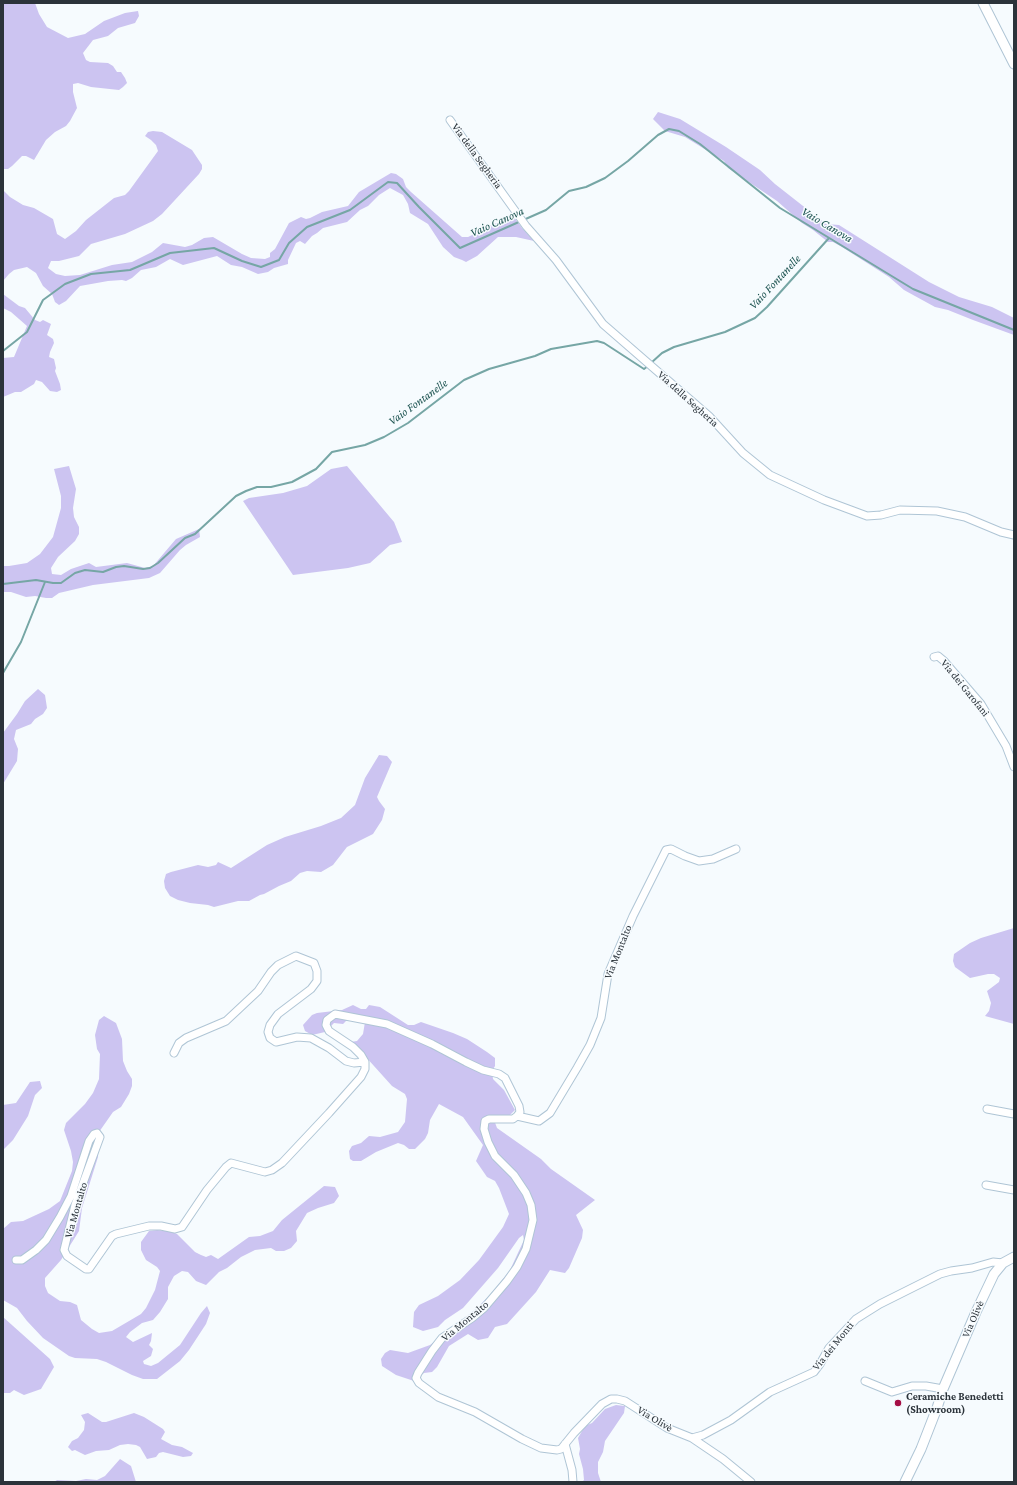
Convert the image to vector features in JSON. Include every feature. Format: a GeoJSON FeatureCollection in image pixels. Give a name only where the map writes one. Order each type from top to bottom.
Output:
{"type":"FeatureCollection","features":[{"type":"Feature","properties":{"kind":"street"},"geometry":{"type":"LineString","coordinates":[[983,3],[1014,64]]}},
{"type":"Feature","properties":{"kind":"street","name":"Via della Segheria"},"geometry":{"type":"LineString","coordinates":[[450,120],[526,226],[556,260],[603,324],[710,417],[743,453],[770,475],[824,500],[867,516],[882,515],[900,510],[937,511],[965,517],[1001,532],[1014,535]]}},
{"type":"Feature","properties":{"kind":"street","name":"Via dei Garofani"},"geometry":{"type":"LineString","coordinates":[[934,657],[938,656],[944,661],[981,704],[1006,746],[1014,767]]}},
{"type":"Feature","properties":{"kind":"street","name":"Via Montalto"},"geometry":{"type":"LineString","coordinates":[[565,1444],[561,1449],[557,1450],[541,1448],[504,1430],[475,1412],[438,1397],[419,1383],[416,1378],[432,1351],[442,1338],[472,1318],[494,1297],[517,1268],[526,1249],[533,1220],[531,1205],[514,1175],[496,1156],[488,1142],[484,1129],[485,1121],[489,1119],[513,1119],[517,1116],[539,1121],[550,1113],[590,1045],[601,1018],[608,974],[633,916],[666,850],[671,849],[699,861],[713,859],[736,849]]}},
{"type":"Feature","properties":{"kind":"street"},"geometry":{"type":"LineString","coordinates":[[174,1053],[179,1043],[186,1038],[226,1021],[258,991],[271,972],[278,965],[296,956],[314,963],[318,971],[317,980],[311,989],[278,1014],[270,1025],[268,1032],[270,1038],[276,1042],[297,1037],[311,1038],[329,1048],[346,1061],[354,1064],[365,1062],[361,1055],[353,1047],[329,1030],[326,1025],[327,1020],[335,1014],[387,1024],[432,1044],[483,1070],[499,1074],[505,1078],[519,1106],[520,1112],[517,1116]]}},
{"type":"Feature","properties":{"kind":"street","name":"Via Montalto"},"geometry":{"type":"LineString","coordinates":[[16,1260],[22,1260],[36,1250],[46,1240],[60,1218],[71,1196],[89,1141],[94,1134],[97,1133],[100,1137],[75,1205],[64,1250],[67,1256],[86,1269],[89,1269],[112,1236],[116,1234],[149,1226],[161,1226],[175,1229],[182,1228],[207,1190],[231,1163],[265,1172],[272,1170],[282,1163],[361,1077],[365,1069],[365,1062]]}},
{"type":"Feature","properties":{"kind":"street"},"geometry":{"type":"LineString","coordinates":[[987,1109],[1014,1114]]}},
{"type":"Feature","properties":{"kind":"street"},"geometry":{"type":"LineString","coordinates":[[986,1184],[1014,1190]]}},
{"type":"Feature","properties":{"kind":"street","name":"Via Olivè"},"geometry":{"type":"LineString","coordinates":[[905,1482],[921,1449],[943,1389],[994,1274],[1003,1263],[1014,1257]]}},
{"type":"Feature","properties":{"kind":"street","name":"Via dei Monti"},"geometry":{"type":"LineString","coordinates":[[692,1438],[703,1435],[731,1420],[770,1392],[814,1372],[829,1348],[856,1319],[880,1304],[940,1274],[972,1268],[993,1262],[1003,1263]]}},
{"type":"Feature","properties":{"kind":"street"},"geometry":{"type":"LineString","coordinates":[[864,1381],[892,1392],[912,1386],[926,1386],[943,1389]]}},
{"type":"Feature","properties":{"kind":"street","name":"Via Olivè"},"geometry":{"type":"LineString","coordinates":[[565,1444],[574,1432],[602,1404],[611,1399],[617,1399],[625,1401],[667,1428],[692,1438],[723,1459],[751,1482]]}},
{"type":"Feature","properties":{"kind":"street"},"geometry":{"type":"LineString","coordinates":[[565,1444],[572,1470],[573,1482]]}},
{"type":"Feature","properties":{"kind":"shaded area"},"geometry":{"type":"Polygon","coordinates":[[[3,3],[35,3],[39,14],[47,27],[68,38],[85,34],[104,21],[125,13],[138,11],[139,16],[135,23],[118,28],[108,36],[93,40],[83,53],[86,60],[90,62],[108,63],[113,66],[117,72],[121,72],[127,83],[119,90],[91,87],[78,83],[73,84],[73,92],[77,108],[70,121],[66,126],[55,132],[46,140],[34,160],[26,156],[22,156],[8,169],[3,169],[3,3]]]}},
{"type":"Feature","properties":{"kind":"shaded area"},"geometry":{"type":"Polygon","coordinates":[[[658,112],[680,119],[726,147],[760,170],[775,184],[826,224],[839,225],[929,282],[959,297],[992,307],[1014,318],[1014,335],[948,310],[935,307],[904,290],[889,277],[842,247],[833,242],[828,242],[802,223],[777,201],[728,168],[724,161],[685,137],[665,131],[653,119],[658,112]]]}},
{"type":"Feature","properties":{"kind":"shaded area"},"geometry":{"type":"Polygon","coordinates":[[[148,132],[162,132],[192,150],[202,165],[202,169],[199,174],[162,214],[153,221],[125,234],[91,244],[79,256],[59,261],[51,261],[48,268],[56,274],[65,276],[80,275],[112,265],[132,262],[152,252],[163,243],[185,247],[204,238],[213,237],[251,258],[265,259],[270,257],[270,253],[275,249],[289,223],[301,217],[306,219],[322,212],[348,206],[359,192],[391,173],[396,174],[403,179],[406,187],[411,192],[462,237],[468,237],[488,226],[500,222],[511,213],[534,241],[516,237],[498,237],[477,256],[466,262],[454,257],[443,247],[428,224],[410,213],[408,204],[403,195],[390,188],[379,195],[368,206],[360,210],[347,222],[323,228],[312,236],[305,244],[300,241],[296,243],[288,260],[288,264],[274,268],[268,272],[258,274],[242,267],[231,265],[217,256],[183,265],[170,259],[156,267],[141,270],[126,281],[108,281],[80,286],[66,301],[59,305],[55,302],[52,294],[43,286],[36,273],[27,267],[14,270],[3,281],[3,190],[10,197],[23,205],[34,208],[53,219],[57,234],[65,239],[114,198],[125,195],[129,191],[158,151],[156,145],[145,136],[148,132]]]}},
{"type":"Feature","properties":{"kind":"shaded area"},"geometry":{"type":"Polygon","coordinates":[[[3,294],[19,306],[25,308],[35,320],[40,322],[43,320],[51,324],[47,335],[53,339],[54,343],[49,357],[54,359],[56,368],[55,371],[61,390],[57,392],[50,391],[42,382],[36,380],[34,384],[21,392],[15,392],[3,397],[3,358],[14,357],[27,326],[11,312],[3,308],[3,294]]]}},
{"type":"Feature","properties":{"kind":"shaded area"},"geometry":{"type":"Polygon","coordinates":[[[69,466],[76,489],[73,508],[74,517],[79,527],[79,534],[75,541],[58,557],[51,568],[52,574],[61,575],[71,569],[89,563],[96,567],[127,563],[145,568],[153,566],[176,539],[199,529],[200,537],[180,550],[160,573],[149,578],[93,585],[59,593],[52,598],[35,596],[26,597],[11,592],[3,592],[3,566],[27,563],[40,554],[53,537],[61,508],[61,496],[54,469],[69,466]]]}},
{"type":"Feature","properties":{"kind":"shaded area"},"geometry":{"type":"Polygon","coordinates":[[[347,466],[394,522],[402,542],[390,545],[370,563],[348,568],[293,575],[243,501],[249,498],[283,493],[307,486],[331,469],[347,466]]]}},
{"type":"Feature","properties":{"kind":"shaded area"},"geometry":{"type":"Polygon","coordinates":[[[38,689],[45,695],[47,708],[43,714],[35,719],[31,724],[16,730],[14,739],[18,749],[17,761],[3,784],[3,733],[25,701],[38,689]]]}},
{"type":"Feature","properties":{"kind":"shaded area"},"geometry":{"type":"Polygon","coordinates":[[[379,755],[387,756],[392,762],[377,797],[385,809],[382,820],[373,834],[347,847],[333,865],[321,872],[307,871],[300,873],[291,881],[249,901],[238,901],[214,907],[178,900],[170,896],[165,888],[164,881],[166,874],[198,865],[208,867],[216,865],[218,862],[231,868],[267,845],[285,837],[341,818],[355,805],[365,778],[379,755]]]}},
{"type":"Feature","properties":{"kind":"shaded area"},"geometry":{"type":"Polygon","coordinates":[[[1014,928],[1014,1024],[985,1016],[989,1011],[991,1003],[987,991],[999,982],[1000,978],[994,974],[988,974],[970,978],[955,967],[953,961],[954,954],[970,943],[1014,928]]]}},
{"type":"Feature","properties":{"kind":"shaded area"},"geometry":{"type":"Polygon","coordinates":[[[353,1005],[361,1009],[366,1009],[369,1005],[380,1007],[408,1025],[414,1025],[421,1022],[453,1033],[467,1039],[495,1058],[495,1066],[492,1071],[493,1079],[504,1090],[515,1110],[507,1118],[493,1117],[497,1128],[595,1200],[576,1215],[583,1230],[582,1238],[569,1268],[565,1273],[550,1270],[536,1292],[507,1324],[495,1327],[488,1338],[478,1340],[468,1334],[449,1346],[437,1367],[432,1372],[424,1373],[414,1381],[396,1375],[382,1366],[381,1359],[385,1353],[390,1350],[408,1353],[430,1345],[475,1310],[491,1294],[510,1270],[524,1240],[523,1235],[519,1238],[498,1268],[463,1308],[445,1320],[438,1327],[423,1331],[413,1327],[414,1312],[419,1305],[438,1296],[460,1280],[479,1260],[503,1227],[509,1214],[495,1181],[487,1177],[476,1161],[483,1145],[463,1117],[439,1104],[430,1120],[428,1133],[425,1139],[415,1149],[409,1149],[398,1143],[376,1152],[361,1161],[353,1161],[350,1159],[349,1151],[352,1146],[361,1143],[369,1136],[380,1137],[398,1132],[405,1122],[407,1099],[405,1094],[392,1086],[365,1056],[344,1043],[357,1041],[363,1034],[365,1022],[346,1021],[343,1024],[334,1023],[325,1032],[312,1035],[305,1031],[303,1025],[312,1015],[342,1010],[353,1005]]]}},
{"type":"Feature","properties":{"kind":"shaded area"},"geometry":{"type":"Polygon","coordinates":[[[104,1016],[116,1023],[122,1039],[123,1061],[132,1079],[132,1086],[121,1107],[113,1112],[99,1132],[98,1157],[82,1208],[79,1231],[61,1260],[45,1278],[45,1286],[48,1293],[60,1301],[70,1302],[77,1305],[81,1320],[92,1329],[99,1333],[112,1331],[141,1314],[146,1308],[155,1290],[160,1271],[157,1267],[146,1260],[141,1250],[141,1242],[149,1231],[170,1231],[177,1234],[195,1252],[206,1257],[211,1255],[218,1259],[249,1237],[260,1236],[273,1231],[282,1220],[324,1186],[335,1187],[339,1196],[334,1203],[307,1213],[296,1231],[297,1241],[291,1248],[284,1251],[276,1251],[271,1248],[255,1250],[241,1257],[227,1268],[219,1272],[206,1285],[196,1281],[188,1272],[182,1271],[174,1276],[168,1287],[168,1299],[160,1312],[153,1320],[142,1323],[126,1337],[133,1342],[152,1333],[149,1345],[153,1349],[151,1356],[143,1361],[144,1364],[151,1366],[158,1363],[180,1345],[207,1306],[210,1313],[206,1324],[189,1350],[180,1361],[157,1379],[143,1379],[97,1359],[75,1358],[69,1356],[43,1338],[17,1308],[3,1300],[3,1229],[11,1222],[23,1221],[49,1209],[60,1201],[72,1171],[73,1162],[64,1130],[66,1123],[85,1104],[93,1093],[99,1079],[100,1054],[97,1049],[95,1035],[99,1020],[104,1016]]]}},
{"type":"Feature","properties":{"kind":"shaded area"},"geometry":{"type":"Polygon","coordinates":[[[40,1081],[42,1088],[35,1095],[28,1116],[13,1140],[3,1150],[3,1105],[16,1103],[30,1082],[40,1081]]]}},
{"type":"Feature","properties":{"kind":"shaded area"},"geometry":{"type":"Polygon","coordinates":[[[3,1317],[50,1359],[54,1367],[41,1389],[24,1395],[14,1390],[10,1393],[3,1393],[3,1317]]]}},
{"type":"Feature","properties":{"kind":"shaded area"},"geometry":{"type":"Polygon","coordinates":[[[616,1405],[625,1406],[624,1413],[605,1441],[603,1452],[598,1462],[598,1473],[601,1482],[582,1482],[584,1480],[583,1469],[579,1454],[580,1449],[578,1438],[585,1426],[592,1423],[605,1409],[616,1405]]]}},
{"type":"Feature","properties":{"kind":"shaded area"},"geometry":{"type":"Polygon","coordinates":[[[88,1413],[102,1422],[106,1422],[134,1413],[144,1417],[163,1429],[165,1432],[161,1439],[193,1453],[191,1456],[183,1457],[163,1452],[159,1453],[156,1457],[147,1459],[140,1447],[128,1444],[85,1455],[75,1450],[72,1451],[68,1447],[84,1430],[85,1422],[81,1415],[88,1413]]]}},
{"type":"Feature","properties":{"kind":"shaded area"},"geometry":{"type":"Polygon","coordinates":[[[120,1459],[131,1466],[136,1482],[54,1482],[57,1480],[97,1480],[105,1476],[120,1459]]]}},
{"type":"Feature","properties":{"kind":"waterway","name":"Vaio Canova"},"geometry":{"type":"LineString","coordinates":[[3,351],[27,332],[43,300],[65,284],[91,274],[130,270],[170,253],[214,248],[242,261],[261,267],[279,260],[289,243],[307,227],[350,210],[388,182],[397,183],[460,248],[546,210],[569,191],[586,187],[605,178],[628,161],[658,135],[669,129],[679,131],[700,144],[780,208],[913,289],[1014,330]]}},
{"type":"Feature","properties":{"kind":"waterway","name":"Vaio Fontanelle"},"geometry":{"type":"LineString","coordinates":[[651,363],[662,353],[674,347],[725,332],[755,318],[767,307],[829,238]]}},
{"type":"Feature","properties":{"kind":"waterway","name":"Vaio Fontanelle"},"geometry":{"type":"LineString","coordinates":[[3,584],[36,580],[61,583],[75,573],[85,570],[103,572],[116,567],[124,566],[143,569],[150,568],[158,563],[185,538],[195,534],[236,496],[257,487],[271,487],[292,482],[316,469],[332,452],[365,445],[384,437],[408,423],[464,380],[489,369],[535,356],[551,349],[597,341],[604,343],[644,369],[648,366]]}},
{"type":"Feature","properties":{"kind":"waterway"},"geometry":{"type":"LineString","coordinates":[[3,673],[21,642],[45,582]]}},
{"type":"Feature","properties":{"kind":"place","name":"Ceramiche Benedetti (Showroom)"},"geometry":{"type":"Point","coordinates":[898,1403]}}]}
